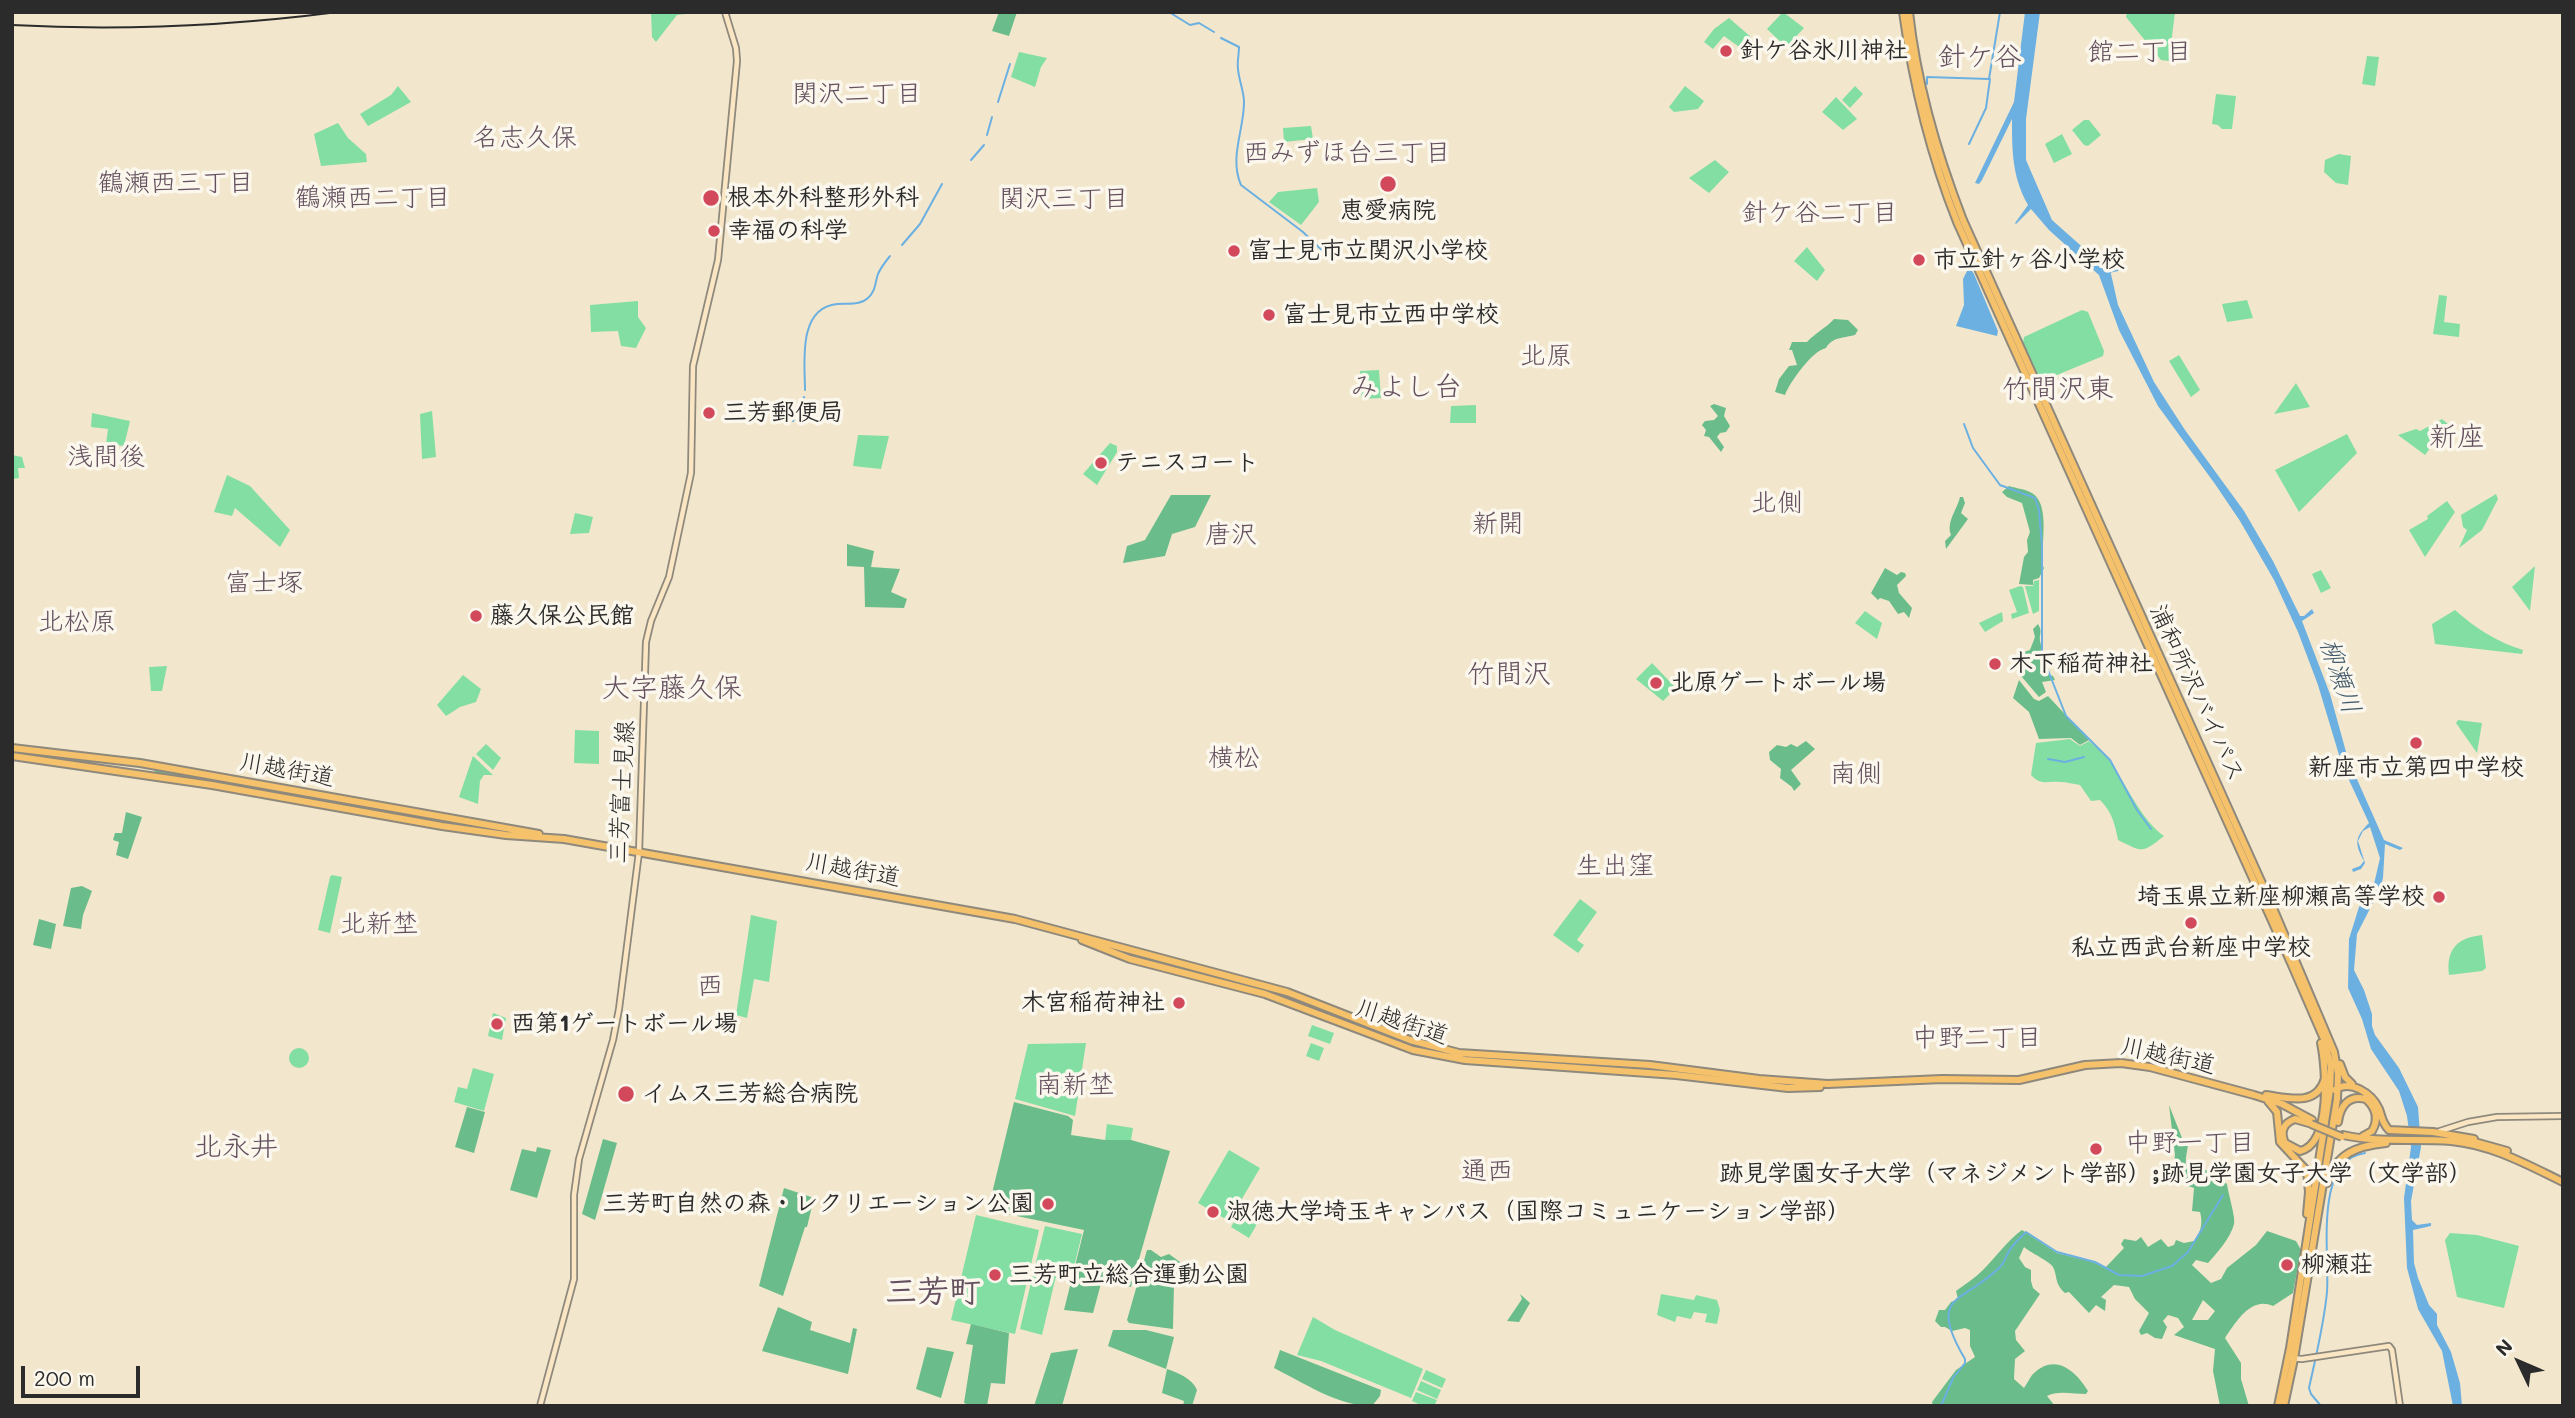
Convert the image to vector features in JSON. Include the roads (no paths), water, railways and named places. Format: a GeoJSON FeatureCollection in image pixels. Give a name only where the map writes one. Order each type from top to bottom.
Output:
{"type":"FeatureCollection","features":[{"type":"Feature","properties":{"kind":"highway","name":"浦和所沢バイパス"},"geometry":{"type":"LineString","coordinates":[[1903,12],[1929,142],[1957,222],[2318,1023],[2328,1051],[2331,1076],[2284,1406]]}},
{"type":"Feature","properties":{"kind":"highway","name":"浦和所沢バイパス"},"geometry":{"type":"LineString","coordinates":[[1909,12],[1918,72],[1929,118],[1963,220],[2317,1007],[2334,1052],[2338,1088],[2333,1123],[2291,1358],[2278,1406]]}},
{"type":"Feature","properties":{"kind":"highway","name":"川越街道"},"geometry":{"type":"LineString","coordinates":[[12,748],[140,763],[995,915],[1061,931],[1130,959],[1265,994],[1422,1053],[1457,1059],[1538,1061],[1828,1084],[1942,1079],[2019,1080],[2085,1065],[2112,1062],[2150,1068],[2252,1094],[2282,1104],[2312,1122]]}},
{"type":"Feature","properties":{"kind":"highway","name":"川越街道"},"geometry":{"type":"LineString","coordinates":[[12,756],[212,785],[442,826],[506,835],[554,838]]}},
{"type":"Feature","properties":{"kind":"highway"},"geometry":{"type":"LineString","coordinates":[[2317,1007],[2332,1036],[2345,1077],[2376,1104],[2383,1124],[2394,1137]]}},
{"type":"Feature","properties":{"kind":"highway"},"geometry":{"type":"LineString","coordinates":[[2312,1122],[2299,1119],[2287,1123],[2283,1132],[2285,1143],[2300,1151],[2314,1143],[2326,1087],[2318,1023]]}},
{"type":"Feature","properties":{"kind":"highway"},"geometry":{"type":"LineString","coordinates":[[2252,1094],[2307,1098],[2318,1091],[2325,1072]]}},
{"type":"Feature","properties":{"kind":"highway"},"geometry":{"type":"LineString","coordinates":[[2323,1139],[2331,1098],[2338,1088],[2346,1085],[2356,1087]]}},
{"type":"Feature","properties":{"kind":"highway","name":"川越街道"},"geometry":{"type":"LineString","coordinates":[[2252,1094],[2343,1135],[2382,1138]]}},
{"type":"Feature","properties":{"kind":"highway"},"geometry":{"type":"LineString","coordinates":[[2314,1237],[2339,1114],[2346,1102],[2360,1097],[2371,1103],[2376,1120],[2369,1135]]}},
{"type":"Feature","properties":{"kind":"highway"},"geometry":{"type":"LineString","coordinates":[[2269,1101],[2277,1112],[2280,1142],[2307,1171],[2309,1183],[2303,1265]]}},
{"type":"Feature","properties":{"kind":"highway"},"geometry":{"type":"LineString","coordinates":[[2299,1160],[2310,1164],[2319,1162],[2326,1155],[2333,1123]]}},
{"type":"Feature","properties":{"kind":"highway","name":"川越街道"},"geometry":{"type":"LineString","coordinates":[[2343,1135],[2382,1138]]}},
{"type":"Feature","properties":{"kind":"highway"},"geometry":{"type":"LineString","coordinates":[[2343,1135],[2480,1141],[2524,1158],[2563,1180]]}},
{"type":"Feature","properties":{"kind":"highway"},"geometry":{"type":"LineString","coordinates":[[2358,1136],[2394,1137]]}},
{"type":"Feature","properties":{"kind":"highway"},"geometry":{"type":"LineString","coordinates":[[2382,1138],[2394,1137]]}},
{"type":"Feature","properties":{"kind":"highway"},"geometry":{"type":"LineString","coordinates":[[2327,1183],[2333,1167],[2348,1152],[2394,1137]]}},
{"type":"Feature","properties":{"kind":"highway"},"geometry":{"type":"LineString","coordinates":[[2431,1137],[2494,1150],[2563,1180]]}},
{"type":"Feature","properties":{"kind":"main road","name":"三芳富士見線"},"geometry":{"type":"LineString","coordinates":[[540,1406],[574,1279],[576,1177],[616,1030],[639,852],[646,642],[651,621],[670,577],[689,482],[693,366],[715,279],[720,247],[737,61],[736,48],[725,12]]}},
{"type":"Feature","properties":{"kind":"main road"},"geometry":{"type":"LineString","coordinates":[[2431,1137],[2468,1122],[2511,1115],[2563,1116]]}},
{"type":"Feature","properties":{"kind":"main road"},"geometry":{"type":"LineString","coordinates":[[2291,1358],[2388,1346],[2392,1350],[2400,1406]]}},
{"type":"Feature","properties":{"kind":"water"},"geometry":{"type":"Polygon","coordinates":[[[2025,12],[2040,12],[2026,119],[2026,160],[2052,220],[2097,260],[2109,265],[2118,305],[2154,382],[2244,511],[2300,616],[2312,609],[2314,613],[2302,621],[2330,694],[2348,759],[2384,840],[2403,848],[2400,850],[2385,844],[2383,878],[2357,934],[2354,970],[2372,1014],[2375,1035],[2399,1068],[2418,1107],[2421,1147],[2411,1201],[2412,1220],[2417,1225],[2431,1223],[2431,1226],[2413,1230],[2414,1263],[2429,1305],[2437,1314],[2437,1325],[2451,1352],[2460,1383],[2462,1406],[2453,1406],[2442,1351],[2418,1309],[2407,1268],[2404,1198],[2411,1147],[2407,1116],[2399,1091],[2371,1049],[2362,1019],[2348,988],[2349,939],[2359,907],[2374,884],[2380,858],[2370,827],[2363,831],[2358,841],[2361,832],[2369,823],[2342,765],[2318,685],[2298,632],[2274,580],[2240,521],[2158,406],[2119,330],[2099,275],[2049,230],[2031,209],[2015,223],[2028,205],[2016,174],[2012,119],[1982,180],[1979,184],[1975,183],[2014,102],[2025,12]]]}},
{"type":"Feature","properties":{"kind":"water"},"geometry":{"type":"Polygon","coordinates":[[[1962,255],[1974,274],[1998,331],[1997,336],[1956,326],[1964,305],[1963,279],[1967,271],[1962,255]]]}},
{"type":"Feature","properties":{"kind":"water"},"geometry":{"type":"Polygon","coordinates":[[[2358,842],[2365,863],[2361,869],[2353,872],[2352,869],[2364,861],[2358,842]]]}},
{"type":"Feature","properties":{"kind":"waterway"},"geometry":{"type":"LineString","coordinates":[[1169,12],[1190,25],[1199,23],[1214,32]]}},
{"type":"Feature","properties":{"kind":"waterway"},"geometry":{"type":"LineString","coordinates":[[1927,84],[1927,77],[1989,79],[2000,12]]}},
{"type":"Feature","properties":{"kind":"waterway"},"geometry":{"type":"LineString","coordinates":[[1221,38],[1239,47],[1239,78],[1244,102],[1236,164],[1241,185],[1303,232],[1330,258]]}},
{"type":"Feature","properties":{"kind":"waterway"},"geometry":{"type":"LineString","coordinates":[[998,102],[1010,64]]}},
{"type":"Feature","properties":{"kind":"waterway"},"geometry":{"type":"LineString","coordinates":[[1969,144],[1986,108],[1990,79]]}},
{"type":"Feature","properties":{"kind":"waterway"},"geometry":{"type":"LineString","coordinates":[[987,135],[992,117]]}},
{"type":"Feature","properties":{"kind":"waterway"},"geometry":{"type":"LineString","coordinates":[[971,160],[984,145]]}},
{"type":"Feature","properties":{"kind":"waterway"},"geometry":{"type":"LineString","coordinates":[[902,245],[920,224],[942,184]]}},
{"type":"Feature","properties":{"kind":"waterway"},"geometry":{"type":"LineString","coordinates":[[805,390],[806,339],[815,315],[824,308],[837,304],[865,301],[871,295],[879,271],[890,256]]}},
{"type":"Feature","properties":{"kind":"waterway"},"geometry":{"type":"LineString","coordinates":[[2109,272],[2122,269]]}},
{"type":"Feature","properties":{"kind":"waterway"},"geometry":{"type":"LineString","coordinates":[[793,421],[804,397]]}},
{"type":"Feature","properties":{"kind":"waterway"},"geometry":{"type":"LineString","coordinates":[[1964,424],[1973,448],[2000,485],[2035,498],[2039,510],[2042,546],[2042,655],[2066,716],[2110,760],[2137,810],[2151,829]]}},
{"type":"Feature","properties":{"kind":"waterway"},"geometry":{"type":"LineString","coordinates":[[2048,759],[2065,762],[2084,757]]}},
{"type":"Feature","properties":{"kind":"waterway"},"geometry":{"type":"LineString","coordinates":[[2321,1406],[2309,1388],[2327,1292],[2327,1234],[2331,1190],[2338,1172],[2349,1159],[2365,1153]]}},
{"type":"Feature","properties":{"kind":"waterway"},"geometry":{"type":"LineString","coordinates":[[1941,1406],[1953,1378],[1965,1363],[1949,1322],[1949,1311],[1962,1295],[2000,1267],[2012,1247],[2026,1232],[2057,1252],[2095,1262],[2119,1275],[2142,1276],[2172,1266],[2188,1252],[2223,1195]]}},
{"type":"Feature","properties":{"kind":"railway"},"geometry":{"type":"LineString","coordinates":[[12,25],[175,26],[338,12]]}},
{"type":"Feature","properties":{"kind":"place","name":"針ケ谷氷川神社"},"geometry":{"type":"Point","coordinates":[1726,51]}},
{"type":"Feature","properties":{"kind":"place","name":"恵愛病院"},"geometry":{"type":"Point","coordinates":[1388,184]}},
{"type":"Feature","properties":{"kind":"place","name":"根本外科整形外科"},"geometry":{"type":"Point","coordinates":[711,198]}},
{"type":"Feature","properties":{"kind":"place","name":"幸福の科学"},"geometry":{"type":"Point","coordinates":[714,231]}},
{"type":"Feature","properties":{"kind":"place","name":"富士見市立関沢小学校"},"geometry":{"type":"Point","coordinates":[1234,251]}},
{"type":"Feature","properties":{"kind":"place","name":"市立針ヶ谷小学校"},"geometry":{"type":"Point","coordinates":[1919,260]}},
{"type":"Feature","properties":{"kind":"place","name":"富士見市立西中学校"},"geometry":{"type":"Point","coordinates":[1269,315]}},
{"type":"Feature","properties":{"kind":"place","name":"三芳郵便局"},"geometry":{"type":"Point","coordinates":[709,413]}},
{"type":"Feature","properties":{"kind":"place","name":"テニスコート"},"geometry":{"type":"Point","coordinates":[1101,463]}},
{"type":"Feature","properties":{"kind":"place","name":"藤久保公民館"},"geometry":{"type":"Point","coordinates":[476,616]}},
{"type":"Feature","properties":{"kind":"place","name":"木下稲荷神社"},"geometry":{"type":"Point","coordinates":[1995,664]}},
{"type":"Feature","properties":{"kind":"place","name":"北原ゲートボール場"},"geometry":{"type":"Point","coordinates":[1656,683]}},
{"type":"Feature","properties":{"kind":"place","name":"新座市立第四中学校"},"geometry":{"type":"Point","coordinates":[2416,743]}},
{"type":"Feature","properties":{"kind":"place","name":"埼玉県立新座柳瀬高等学校"},"geometry":{"type":"Point","coordinates":[2439,897]}},
{"type":"Feature","properties":{"kind":"place","name":"私立西武台新座中学校"},"geometry":{"type":"Point","coordinates":[2191,923]}},
{"type":"Feature","properties":{"kind":"place","name":"木宮稲荷神社"},"geometry":{"type":"Point","coordinates":[1179,1003]}},
{"type":"Feature","properties":{"kind":"place","name":"西第1ゲートボール場"},"geometry":{"type":"Point","coordinates":[497,1024]}},
{"type":"Feature","properties":{"kind":"place","name":"イムス三芳総合病院"},"geometry":{"type":"Point","coordinates":[626,1094]}},
{"type":"Feature","properties":{"kind":"place","name":"跡見学園女子大学（マネジメント学部）;跡見学園女子大学（文学部）"},"geometry":{"type":"Point","coordinates":[2096,1149]}},
{"type":"Feature","properties":{"kind":"place","name":"三芳町自然の森・レクリエーション公園"},"geometry":{"type":"Point","coordinates":[1048,1204]}},
{"type":"Feature","properties":{"kind":"place","name":"淑徳大学埼玉キャンパス（国際コミュニケーション学部）"},"geometry":{"type":"Point","coordinates":[1213,1212]}},
{"type":"Feature","properties":{"kind":"place","name":"柳瀬荘"},"geometry":{"type":"Point","coordinates":[2287,1265]}},
{"type":"Feature","properties":{"kind":"place","name":"三芳町立総合運動公園"},"geometry":{"type":"Point","coordinates":[995,1275]}},
{"type":"Feature","properties":{"kind":"district","name":"館二丁目"},"geometry":{"type":"Point","coordinates":[2140,52]}},
{"type":"Feature","properties":{"kind":"district","name":"針ケ谷"},"geometry":{"type":"Point","coordinates":[1980,57]}},
{"type":"Feature","properties":{"kind":"district","name":"関沢二丁目"},"geometry":{"type":"Point","coordinates":[857,94]}},
{"type":"Feature","properties":{"kind":"district","name":"名志久保"},"geometry":{"type":"Point","coordinates":[525,138]}},
{"type":"Feature","properties":{"kind":"district","name":"西みずほ台三丁目"},"geometry":{"type":"Point","coordinates":[1347,153]}},
{"type":"Feature","properties":{"kind":"district","name":"鶴瀬西三丁目"},"geometry":{"type":"Point","coordinates":[176,183]}},
{"type":"Feature","properties":{"kind":"district","name":"鶴瀬西二丁目"},"geometry":{"type":"Point","coordinates":[373,198]}},
{"type":"Feature","properties":{"kind":"district","name":"関沢三丁目"},"geometry":{"type":"Point","coordinates":[1064,199]}},
{"type":"Feature","properties":{"kind":"district","name":"針ケ谷二丁目"},"geometry":{"type":"Point","coordinates":[1820,213]}},
{"type":"Feature","properties":{"kind":"district","name":"北原"},"geometry":{"type":"Point","coordinates":[1546,356]}},
{"type":"Feature","properties":{"kind":"district","name":"みよし台"},"geometry":{"type":"Point","coordinates":[1406,387]}},
{"type":"Feature","properties":{"kind":"district","name":"竹間沢東"},"geometry":{"type":"Point","coordinates":[2058,389]}},
{"type":"Feature","properties":{"kind":"district","name":"新座"},"geometry":{"type":"Point","coordinates":[2457,437]}},
{"type":"Feature","properties":{"kind":"district","name":"浅間後"},"geometry":{"type":"Point","coordinates":[106,457]}},
{"type":"Feature","properties":{"kind":"district","name":"北側"},"geometry":{"type":"Point","coordinates":[1777,503]}},
{"type":"Feature","properties":{"kind":"district","name":"新開"},"geometry":{"type":"Point","coordinates":[1498,524]}},
{"type":"Feature","properties":{"kind":"district","name":"唐沢"},"geometry":{"type":"Point","coordinates":[1231,535]}},
{"type":"Feature","properties":{"kind":"district","name":"富士塚"},"geometry":{"type":"Point","coordinates":[264,583]}},
{"type":"Feature","properties":{"kind":"district","name":"北松原"},"geometry":{"type":"Point","coordinates":[77,622]}},
{"type":"Feature","properties":{"kind":"district","name":"竹間沢"},"geometry":{"type":"Point","coordinates":[1509,674]}},
{"type":"Feature","properties":{"kind":"district","name":"大字藤久保"},"geometry":{"type":"Point","coordinates":[672,688]}},
{"type":"Feature","properties":{"kind":"district","name":"横松"},"geometry":{"type":"Point","coordinates":[1234,758]}},
{"type":"Feature","properties":{"kind":"district","name":"南側"},"geometry":{"type":"Point","coordinates":[1856,774]}},
{"type":"Feature","properties":{"kind":"district","name":"生出窪"},"geometry":{"type":"Point","coordinates":[1615,866]}},
{"type":"Feature","properties":{"kind":"district","name":"北新埜"},"geometry":{"type":"Point","coordinates":[379,924]}},
{"type":"Feature","properties":{"kind":"district","name":"西"},"geometry":{"type":"Point","coordinates":[710,986]}},
{"type":"Feature","properties":{"kind":"district","name":"中野二丁目"},"geometry":{"type":"Point","coordinates":[1977,1038]}},
{"type":"Feature","properties":{"kind":"district","name":"南新埜"},"geometry":{"type":"Point","coordinates":[1075,1085]}},
{"type":"Feature","properties":{"kind":"district","name":"中野一丁目"},"geometry":{"type":"Point","coordinates":[2190,1143]}},
{"type":"Feature","properties":{"kind":"district","name":"北永井"},"geometry":{"type":"Point","coordinates":[236,1147]}},
{"type":"Feature","properties":{"kind":"district","name":"通西"},"geometry":{"type":"Point","coordinates":[1487,1171]}},
{"type":"Feature","properties":{"kind":"district","name":"三芳町"},"geometry":{"type":"Point","coordinates":[933,1292]}},
{"type":"Feature","properties":{"kind":"water label","name":"柳瀬川"},"geometry":{"type":"Point","coordinates":[2340,676]}}]}
